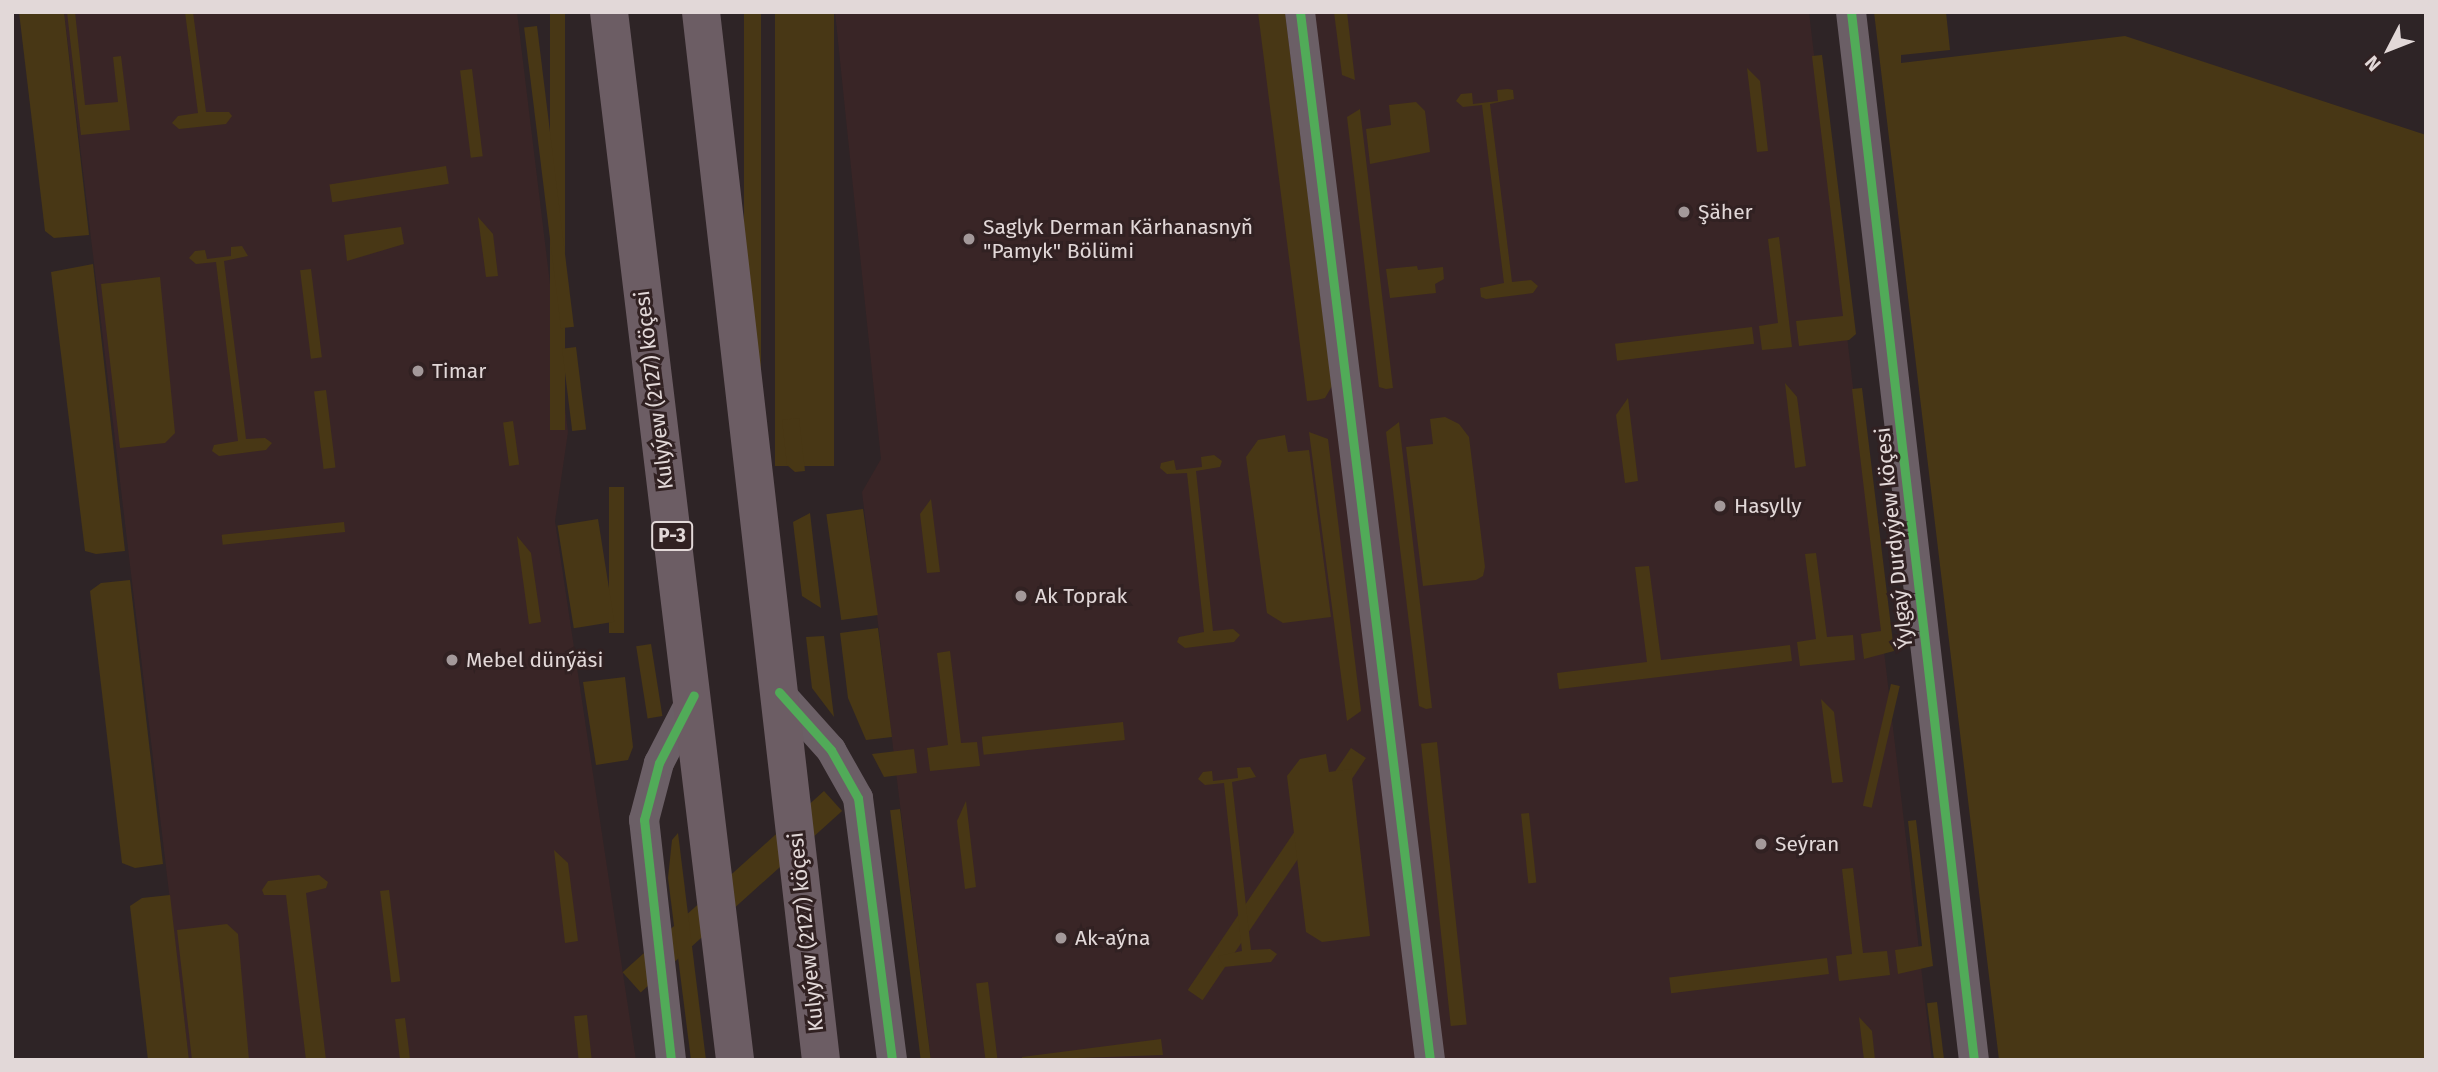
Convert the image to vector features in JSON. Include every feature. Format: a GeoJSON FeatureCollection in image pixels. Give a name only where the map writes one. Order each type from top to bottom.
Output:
{"type":"FeatureCollection","features":[{"type":"Feature","properties":{"kind":"highway","name":"Kulyýew (2127) köçesi"},"geometry":{"type":"LineString","coordinates":[[609,12],[694,695],[735,1060]]}},
{"type":"Feature","properties":{"kind":"highway","name":"Kulyýew (2127) köçesi"},"geometry":{"type":"LineString","coordinates":[[701,12],[821,1060]]}},
{"type":"Feature","properties":{"kind":"street"},"geometry":{"type":"LineString","coordinates":[[1300,12],[1430,1060]]}},
{"type":"Feature","properties":{"kind":"street","name":"Ýylgaý Durdyýew köçesi"},"geometry":{"type":"LineString","coordinates":[[1851,12],[1974,1060]]}},
{"type":"Feature","properties":{"kind":"street"},"geometry":{"type":"LineString","coordinates":[[779,692],[831,750],[858,797],[892,1060]]}},
{"type":"Feature","properties":{"kind":"street"},"geometry":{"type":"LineString","coordinates":[[671,1060],[644,820],[659,764],[694,695]]}},
{"type":"Feature","properties":{"kind":"shaded area"},"geometry":{"type":"Polygon","coordinates":[[[19,12],[64,12],[89,235],[54,238],[45,231],[19,12]]]}},
{"type":"Feature","properties":{"kind":"shaded area"},"geometry":{"type":"Polygon","coordinates":[[[64,12],[517,12],[568,432],[555,521],[636,1060],[189,1060],[64,12]]]}},
{"type":"Feature","properties":{"kind":"shaded area"},"geometry":{"type":"Polygon","coordinates":[[[67,12],[75,12],[85,105],[118,102],[113,57],[121,56],[130,130],[81,135],[67,12]]]}},
{"type":"Feature","properties":{"kind":"shaded area"},"geometry":{"type":"Polygon","coordinates":[[[185,12],[193,12],[206,112],[229,112],[232,116],[226,124],[179,129],[172,123],[178,116],[198,113],[185,12]]]}},
{"type":"Feature","properties":{"kind":"shaded area"},"geometry":{"type":"Polygon","coordinates":[[[550,12],[565,12],[565,430],[550,430],[550,12]]]}},
{"type":"Feature","properties":{"kind":"shaded area"},"geometry":{"type":"Polygon","coordinates":[[[744,12],[761,12],[761,407],[744,407],[744,12]]]}},
{"type":"Feature","properties":{"kind":"shaded area"},"geometry":{"type":"Polygon","coordinates":[[[775,12],[834,12],[834,466],[775,466],[775,12]]]}},
{"type":"Feature","properties":{"kind":"shaded area"},"geometry":{"type":"Polygon","coordinates":[[[835,12],[1809,12],[1932,1060],[931,1060],[862,492],[881,459],[835,12]]]}},
{"type":"Feature","properties":{"kind":"shaded area"},"geometry":{"type":"Polygon","coordinates":[[[1258,12],[1285,12],[1332,386],[1325,398],[1317,400],[1307,401],[1258,12]]]}},
{"type":"Feature","properties":{"kind":"shaded area"},"geometry":{"type":"Polygon","coordinates":[[[1334,12],[1347,12],[1355,80],[1342,75],[1334,12]]]}},
{"type":"Feature","properties":{"kind":"shaded area"},"geometry":{"type":"Polygon","coordinates":[[[1874,12],[1946,12],[1950,50],[1901,55],[1901,63],[2125,36],[2426,135],[2426,1060],[1999,1060],[1874,12]]]}},
{"type":"Feature","properties":{"kind":"shaded area"},"geometry":{"type":"Polygon","coordinates":[[[537,26],[574,327],[561,328],[524,28],[537,26]]]}},
{"type":"Feature","properties":{"kind":"shaded area"},"geometry":{"type":"Polygon","coordinates":[[[1822,55],[1856,334],[1849,340],[1799,346],[1796,321],[1843,316],[1812,56],[1822,55]]]}},
{"type":"Feature","properties":{"kind":"shaded area"},"geometry":{"type":"Polygon","coordinates":[[[1747,68],[1760,81],[1768,151],[1757,152],[1747,68]]]}},
{"type":"Feature","properties":{"kind":"shaded area"},"geometry":{"type":"Polygon","coordinates":[[[472,69],[483,156],[471,158],[460,70],[472,69]]]}},
{"type":"Feature","properties":{"kind":"shaded area"},"geometry":{"type":"Polygon","coordinates":[[[1497,90],[1513,90],[1514,99],[1490,104],[1512,282],[1531,280],[1538,286],[1533,293],[1486,299],[1481,297],[1480,288],[1504,283],[1482,105],[1463,107],[1456,101],[1461,94],[1472,93],[1473,104],[1498,101],[1497,90]]]}},
{"type":"Feature","properties":{"kind":"shaded area"},"geometry":{"type":"Polygon","coordinates":[[[1416,102],[1425,111],[1430,152],[1370,164],[1366,129],[1391,125],[1389,105],[1416,102]]]}},
{"type":"Feature","properties":{"kind":"shaded area"},"geometry":{"type":"Polygon","coordinates":[[[1360,109],[1393,388],[1386,389],[1379,387],[1347,117],[1360,109]]]}},
{"type":"Feature","properties":{"kind":"shaded area"},"geometry":{"type":"Polygon","coordinates":[[[446,166],[449,184],[332,202],[329,184],[446,166]]]}},
{"type":"Feature","properties":{"kind":"shaded area"},"geometry":{"type":"Polygon","coordinates":[[[478,217],[493,234],[498,276],[486,277],[478,217]]]}},
{"type":"Feature","properties":{"kind":"shaded area"},"geometry":{"type":"Polygon","coordinates":[[[401,227],[404,244],[347,261],[344,235],[401,227]]]}},
{"type":"Feature","properties":{"kind":"shaded area"},"geometry":{"type":"Polygon","coordinates":[[[1779,237],[1792,347],[1762,350],[1759,326],[1778,323],[1768,239],[1779,237]]]}},
{"type":"Feature","properties":{"kind":"shaded area"},"geometry":{"type":"Polygon","coordinates":[[[242,246],[248,256],[224,261],[246,439],[265,438],[272,443],[266,450],[219,456],[212,451],[214,445],[238,441],[216,262],[196,264],[189,258],[195,251],[205,250],[207,259],[231,256],[231,247],[242,246]]]}},
{"type":"Feature","properties":{"kind":"shaded area"},"geometry":{"type":"Polygon","coordinates":[[[93,264],[125,551],[96,554],[85,551],[51,272],[93,264]]]}},
{"type":"Feature","properties":{"kind":"shaded area"},"geometry":{"type":"Polygon","coordinates":[[[1417,266],[1418,270],[1443,267],[1444,279],[1435,284],[1436,293],[1390,298],[1386,269],[1417,266]]]}},
{"type":"Feature","properties":{"kind":"shaded area"},"geometry":{"type":"Polygon","coordinates":[[[311,269],[322,357],[311,359],[300,270],[311,269]]]}},
{"type":"Feature","properties":{"kind":"shaded area"},"geometry":{"type":"Polygon","coordinates":[[[160,277],[175,433],[165,443],[120,448],[101,284],[160,277]]]}},
{"type":"Feature","properties":{"kind":"shaded area"},"geometry":{"type":"Polygon","coordinates":[[[1752,327],[1754,344],[1617,361],[1615,344],[1752,327]]]}},
{"type":"Feature","properties":{"kind":"shaded area"},"geometry":{"type":"Polygon","coordinates":[[[576,347],[586,429],[572,431],[562,349],[576,347]]]}},
{"type":"Feature","properties":{"kind":"shaded area"},"geometry":{"type":"Polygon","coordinates":[[[1785,383],[1797,397],[1806,466],[1795,468],[1785,383]]]}},
{"type":"Feature","properties":{"kind":"shaded area"},"geometry":{"type":"Polygon","coordinates":[[[1862,388],[1894,651],[1864,659],[1861,634],[1881,631],[1852,389],[1862,388]]]}},
{"type":"Feature","properties":{"kind":"shaded area"},"geometry":{"type":"Polygon","coordinates":[[[326,390],[336,467],[324,469],[314,391],[326,390]]]}},
{"type":"Feature","properties":{"kind":"shaded area"},"geometry":{"type":"Polygon","coordinates":[[[1628,398],[1638,481],[1625,483],[1616,415],[1628,398]]]}},
{"type":"Feature","properties":{"kind":"shaded area"},"geometry":{"type":"Polygon","coordinates":[[[1445,417],[1459,424],[1469,437],[1485,567],[1483,576],[1476,580],[1423,586],[1406,447],[1433,444],[1430,419],[1445,417]]]}},
{"type":"Feature","properties":{"kind":"shaded area"},"geometry":{"type":"Polygon","coordinates":[[[799,418],[805,471],[795,472],[787,465],[782,420],[799,418]]]}},
{"type":"Feature","properties":{"kind":"shaded area"},"geometry":{"type":"Polygon","coordinates":[[[513,421],[519,465],[509,466],[503,422],[513,421]]]}},
{"type":"Feature","properties":{"kind":"shaded area"},"geometry":{"type":"Polygon","coordinates":[[[1399,422],[1432,708],[1426,709],[1419,706],[1386,432],[1399,422]]]}},
{"type":"Feature","properties":{"kind":"shaded area"},"geometry":{"type":"Polygon","coordinates":[[[1309,432],[1328,439],[1361,711],[1347,721],[1309,432]]]}},
{"type":"Feature","properties":{"kind":"shaded area"},"geometry":{"type":"Polygon","coordinates":[[[1285,435],[1288,452],[1309,450],[1331,617],[1283,623],[1267,613],[1246,457],[1258,440],[1285,435]]]}},
{"type":"Feature","properties":{"kind":"shaded area"},"geometry":{"type":"Polygon","coordinates":[[[1214,455],[1222,461],[1220,467],[1196,471],[1213,631],[1233,629],[1240,635],[1234,642],[1185,648],[1177,642],[1179,637],[1204,632],[1187,473],[1167,474],[1160,468],[1161,463],[1174,460],[1176,470],[1202,467],[1201,457],[1214,455]]]}},
{"type":"Feature","properties":{"kind":"shaded area"},"geometry":{"type":"Polygon","coordinates":[[[609,487],[624,487],[624,633],[609,633],[609,487]]]}},
{"type":"Feature","properties":{"kind":"shaded area"},"geometry":{"type":"Polygon","coordinates":[[[931,499],[940,572],[927,573],[920,514],[931,499]]]}},
{"type":"Feature","properties":{"kind":"shaded area"},"geometry":{"type":"Polygon","coordinates":[[[863,509],[878,615],[841,620],[826,514],[863,509]]]}},
{"type":"Feature","properties":{"kind":"shaded area"},"geometry":{"type":"Polygon","coordinates":[[[810,513],[821,608],[802,596],[793,522],[810,513]]]}},
{"type":"Feature","properties":{"kind":"shaded area"},"geometry":{"type":"Polygon","coordinates":[[[598,519],[614,622],[574,628],[558,525],[598,519]]]}},
{"type":"Feature","properties":{"kind":"shaded area"},"geometry":{"type":"Polygon","coordinates":[[[344,522],[345,532],[223,545],[222,535],[344,522]]]}},
{"type":"Feature","properties":{"kind":"shaded area"},"geometry":{"type":"Polygon","coordinates":[[[517,536],[531,553],[541,622],[529,624],[517,536]]]}},
{"type":"Feature","properties":{"kind":"shaded area"},"geometry":{"type":"Polygon","coordinates":[[[1816,553],[1827,637],[1853,635],[1855,660],[1800,666],[1797,642],[1816,639],[1805,554],[1816,553]]]}},
{"type":"Feature","properties":{"kind":"shaded area"},"geometry":{"type":"Polygon","coordinates":[[[1649,566],[1661,660],[1790,645],[1792,661],[1559,689],[1557,673],[1647,662],[1635,567],[1649,566]]]}},
{"type":"Feature","properties":{"kind":"shaded area"},"geometry":{"type":"Polygon","coordinates":[[[130,580],[163,864],[135,868],[122,863],[90,591],[101,583],[130,580]]]}},
{"type":"Feature","properties":{"kind":"shaded area"},"geometry":{"type":"Polygon","coordinates":[[[878,628],[892,737],[866,740],[848,698],[840,633],[878,628]]]}},
{"type":"Feature","properties":{"kind":"shaded area"},"geometry":{"type":"Polygon","coordinates":[[[824,636],[834,717],[812,688],[806,637],[824,636]]]}},
{"type":"Feature","properties":{"kind":"shaded area"},"geometry":{"type":"Polygon","coordinates":[[[651,644],[662,716],[648,718],[636,646],[651,644]]]}},
{"type":"Feature","properties":{"kind":"shaded area"},"geometry":{"type":"Polygon","coordinates":[[[950,651],[961,743],[977,742],[980,766],[930,771],[927,748],[948,745],[937,653],[950,651]]]}},
{"type":"Feature","properties":{"kind":"shaded area"},"geometry":{"type":"Polygon","coordinates":[[[625,677],[633,747],[628,760],[596,765],[583,682],[625,677]]]}},
{"type":"Feature","properties":{"kind":"shaded area"},"geometry":{"type":"Polygon","coordinates":[[[1891,684],[1900,686],[1872,808],[1863,806],[1891,684]]]}},
{"type":"Feature","properties":{"kind":"shaded area"},"geometry":{"type":"Polygon","coordinates":[[[1821,699],[1834,712],[1843,782],[1832,783],[1821,699]]]}},
{"type":"Feature","properties":{"kind":"shaded area"},"geometry":{"type":"Polygon","coordinates":[[[1123,722],[1125,740],[984,755],[982,737],[1123,722]]]}},
{"type":"Feature","properties":{"kind":"shaded area"},"geometry":{"type":"Polygon","coordinates":[[[1437,742],[1467,1024],[1451,1026],[1421,744],[1437,742]]]}},
{"type":"Feature","properties":{"kind":"shaded area"},"geometry":{"type":"Polygon","coordinates":[[[1351,748],[1366,758],[1203,1000],[1188,990],[1351,748]]]}},
{"type":"Feature","properties":{"kind":"shaded area"},"geometry":{"type":"Polygon","coordinates":[[[914,749],[917,773],[884,777],[872,754],[914,749]]]}},
{"type":"Feature","properties":{"kind":"shaded area"},"geometry":{"type":"Polygon","coordinates":[[[1326,754],[1329,772],[1351,769],[1370,936],[1322,942],[1306,932],[1287,776],[1300,759],[1326,754]]]}},
{"type":"Feature","properties":{"kind":"shaded area"},"geometry":{"type":"Polygon","coordinates":[[[1250,767],[1256,777],[1232,782],[1251,950],[1270,949],[1277,954],[1271,962],[1224,967],[1218,956],[1242,951],[1224,783],[1205,785],[1198,779],[1203,772],[1212,771],[1213,781],[1238,778],[1237,768],[1250,767]]]}},
{"type":"Feature","properties":{"kind":"shaded area"},"geometry":{"type":"Polygon","coordinates":[[[824,791],[842,811],[641,992],[623,972],[824,791]]]}},
{"type":"Feature","properties":{"kind":"shaded area"},"geometry":{"type":"Polygon","coordinates":[[[966,801],[976,887],[965,889],[957,821],[966,801]]]}},
{"type":"Feature","properties":{"kind":"shaded area"},"geometry":{"type":"Polygon","coordinates":[[[900,809],[931,1060],[921,1060],[890,810],[900,809]]]}},
{"type":"Feature","properties":{"kind":"shaded area"},"geometry":{"type":"Polygon","coordinates":[[[1529,813],[1536,883],[1528,883],[1521,814],[1529,813]]]}},
{"type":"Feature","properties":{"kind":"shaded area"},"geometry":{"type":"Polygon","coordinates":[[[1916,820],[1933,966],[1898,974],[1895,950],[1922,946],[1908,821],[1916,820]]]}},
{"type":"Feature","properties":{"kind":"shaded area"},"geometry":{"type":"Polygon","coordinates":[[[678,833],[706,1060],[691,1060],[668,878],[672,840],[678,833]]]}},
{"type":"Feature","properties":{"kind":"shaded area"},"geometry":{"type":"Polygon","coordinates":[[[554,850],[568,863],[578,941],[565,943],[554,850]]]}},
{"type":"Feature","properties":{"kind":"shaded area"},"geometry":{"type":"Polygon","coordinates":[[[1853,868],[1863,953],[1887,951],[1890,975],[1839,981],[1836,956],[1852,954],[1842,869],[1853,868]]]}},
{"type":"Feature","properties":{"kind":"shaded area"},"geometry":{"type":"Polygon","coordinates":[[[319,875],[328,882],[326,888],[306,893],[326,1060],[306,1060],[286,895],[264,895],[262,890],[268,881],[319,875]]]}},
{"type":"Feature","properties":{"kind":"shaded area"},"geometry":{"type":"Polygon","coordinates":[[[389,890],[400,981],[391,982],[380,891],[389,890]]]}},
{"type":"Feature","properties":{"kind":"shaded area"},"geometry":{"type":"Polygon","coordinates":[[[170,895],[189,1060],[148,1060],[130,906],[142,898],[170,895]]]}},
{"type":"Feature","properties":{"kind":"shaded area"},"geometry":{"type":"Polygon","coordinates":[[[227,924],[238,934],[249,1060],[192,1060],[177,930],[227,924]]]}},
{"type":"Feature","properties":{"kind":"shaded area"},"geometry":{"type":"Polygon","coordinates":[[[1827,958],[1829,974],[1671,993],[1669,977],[1827,958]]]}},
{"type":"Feature","properties":{"kind":"shaded area"},"geometry":{"type":"Polygon","coordinates":[[[988,982],[998,1060],[985,1060],[976,983],[988,982]]]}},
{"type":"Feature","properties":{"kind":"shaded area"},"geometry":{"type":"Polygon","coordinates":[[[1937,1002],[1944,1060],[1934,1060],[1927,1003],[1937,1002]]]}},
{"type":"Feature","properties":{"kind":"shaded area"},"geometry":{"type":"Polygon","coordinates":[[[587,1015],[592,1060],[579,1060],[574,1016],[587,1015]]]}},
{"type":"Feature","properties":{"kind":"shaded area"},"geometry":{"type":"Polygon","coordinates":[[[1859,1017],[1872,1031],[1875,1060],[1864,1060],[1859,1017]]]}},
{"type":"Feature","properties":{"kind":"shaded area"},"geometry":{"type":"Polygon","coordinates":[[[405,1018],[410,1060],[400,1060],[395,1019],[405,1018]]]}},
{"type":"Feature","properties":{"kind":"shaded area"},"geometry":{"type":"Polygon","coordinates":[[[1161,1039],[1163,1055],[1022,1060],[1022,1057],[1161,1039]]]}},
{"type":"Feature","properties":{"kind":"cycle path"},"geometry":{"type":"LineString","coordinates":[[1300,12],[1430,1060]]}},
{"type":"Feature","properties":{"kind":"cycle path"},"geometry":{"type":"LineString","coordinates":[[1851,12],[1974,1060]]}},
{"type":"Feature","properties":{"kind":"cycle path"},"geometry":{"type":"LineString","coordinates":[[779,692],[831,750],[858,798],[892,1060]]}},
{"type":"Feature","properties":{"kind":"cycle path"},"geometry":{"type":"LineString","coordinates":[[671,1060],[644,820],[659,763],[694,695]]}},
{"type":"Feature","properties":{"kind":"place","name":"Şäher"},"geometry":{"type":"Point","coordinates":[1684,212]}},
{"type":"Feature","properties":{"kind":"place","name":"Saglyk Derman Kärhanasnyň \"Pamyk\" Bölümi"},"geometry":{"type":"Point","coordinates":[969,239]}},
{"type":"Feature","properties":{"kind":"place","name":"Timar"},"geometry":{"type":"Point","coordinates":[418,371]}},
{"type":"Feature","properties":{"kind":"place","name":"Hasylly"},"geometry":{"type":"Point","coordinates":[1720,506]}},
{"type":"Feature","properties":{"kind":"place","name":"Ak Toprak"},"geometry":{"type":"Point","coordinates":[1021,596]}},
{"type":"Feature","properties":{"kind":"place","name":"Mebel dünýäsi"},"geometry":{"type":"Point","coordinates":[452,660]}},
{"type":"Feature","properties":{"kind":"place","name":"Seýran"},"geometry":{"type":"Point","coordinates":[1761,844]}},
{"type":"Feature","properties":{"kind":"place","name":"Ak-aýna"},"geometry":{"type":"Point","coordinates":[1061,938]}}]}
